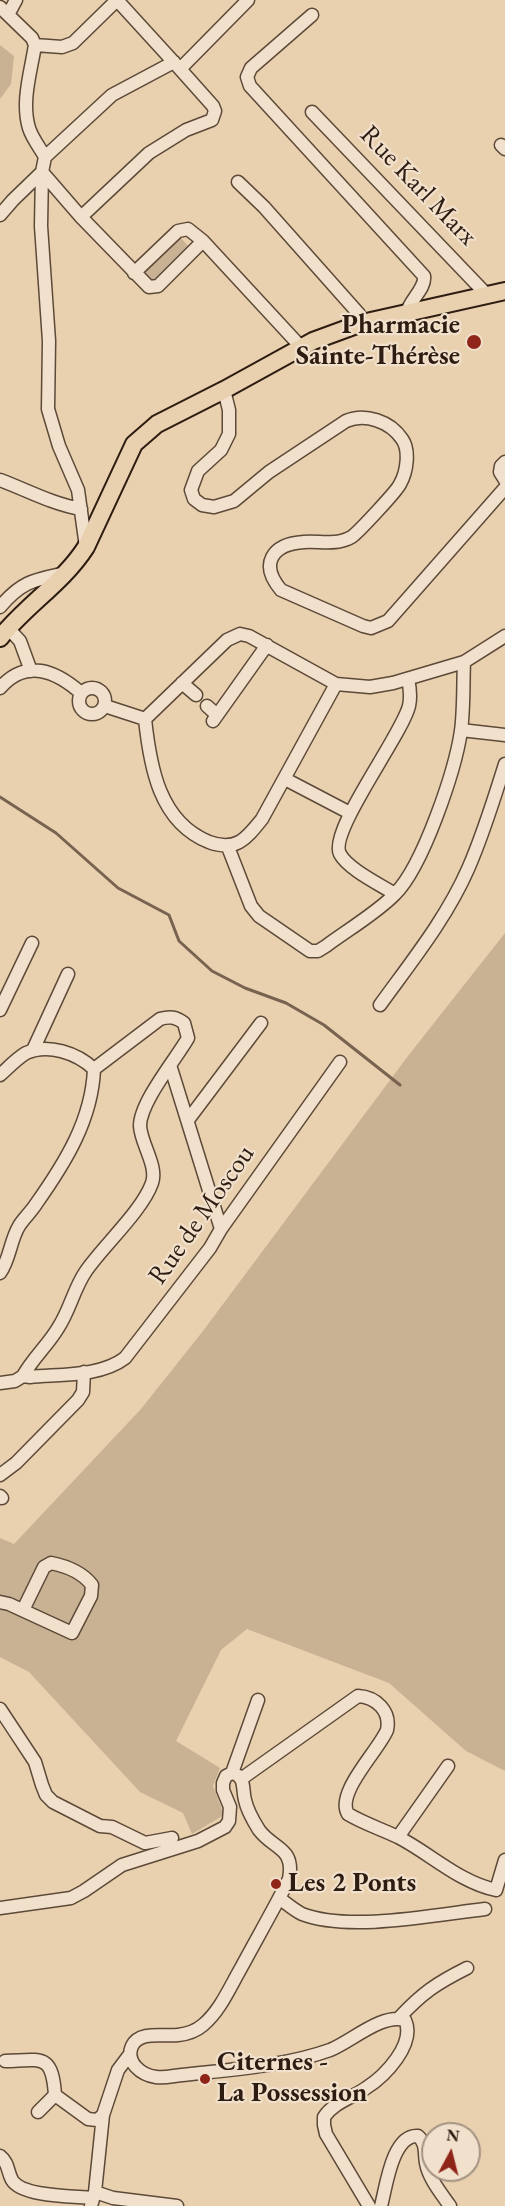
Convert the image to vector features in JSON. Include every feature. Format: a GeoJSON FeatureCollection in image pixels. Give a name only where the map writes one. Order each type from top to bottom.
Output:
{"type":"FeatureCollection","features":[{"type":"Feature","properties":{"kind":"main road"},"geometry":{"type":"LineString","coordinates":[[4,633],[68,573],[86,547],[134,444],[158,424],[301,347],[362,323],[505,291]]}},
{"type":"Feature","properties":{"kind":"street"},"geometry":{"type":"LineString","coordinates":[[16,0],[4,10],[32,38],[35,45],[27,94],[27,113],[30,130],[45,157]]}},
{"type":"Feature","properties":{"kind":"street"},"geometry":{"type":"LineString","coordinates":[[35,45],[62,47],[73,44],[117,0],[215,111],[212,120],[165,142],[149,153],[81,217]]}},
{"type":"Feature","properties":{"kind":"street"},"geometry":{"type":"LineString","coordinates":[[86,547],[78,490],[59,446],[48,408],[49,341],[41,226],[42,172],[45,157],[112,95],[177,66],[248,0]]}},
{"type":"Feature","properties":{"kind":"street"},"geometry":{"type":"LineString","coordinates":[[312,15],[251,68],[248,76],[250,86],[424,276],[424,284],[410,302],[407,313]]}},
{"type":"Feature","properties":{"kind":"street","name":"Rue Karl Marx"},"geometry":{"type":"LineString","coordinates":[[312,112],[486,295]]}},
{"type":"Feature","properties":{"kind":"street"},"geometry":{"type":"LineString","coordinates":[[42,172],[145,285],[154,288],[203,241]]}},
{"type":"Feature","properties":{"kind":"street"},"geometry":{"type":"LineString","coordinates":[[0,215],[42,172]]}},
{"type":"Feature","properties":{"kind":"street"},"geometry":{"type":"LineString","coordinates":[[238,182],[264,207],[351,305],[362,323]]}},
{"type":"Feature","properties":{"kind":"street"},"geometry":{"type":"LineString","coordinates":[[134,273],[178,231],[188,229],[203,241],[301,347]]}},
{"type":"Feature","properties":{"kind":"street"},"geometry":{"type":"LineString","coordinates":[[224,390],[229,410],[229,434],[221,450],[198,471],[191,490],[194,499],[202,505],[214,507],[234,501],[269,472],[354,417],[380,421],[404,441],[407,456],[400,484],[354,535],[335,542],[293,544],[282,548],[274,554],[270,561],[269,569],[272,579],[281,590],[363,626],[371,628],[388,621],[505,488]]}},
{"type":"Feature","properties":{"kind":"street"},"geometry":{"type":"LineString","coordinates":[[503,464],[501,472],[505,480]]}},
{"type":"Feature","properties":{"kind":"street"},"geometry":{"type":"LineString","coordinates":[[0,480],[34,492],[46,500],[81,509]]}},
{"type":"Feature","properties":{"kind":"street"},"geometry":{"type":"LineString","coordinates":[[0,607],[22,585],[45,576],[68,573]]}},
{"type":"Feature","properties":{"kind":"street"},"geometry":{"type":"LineString","coordinates":[[4,633],[20,641],[31,671]]}},
{"type":"Feature","properties":{"kind":"street"},"geometry":{"type":"LineString","coordinates":[[145,719],[232,636],[240,634],[267,645],[336,684],[370,687],[464,662],[505,636]]}},
{"type":"Feature","properties":{"kind":"street"},"geometry":{"type":"LineString","coordinates":[[207,706],[215,718],[267,645]]}},
{"type":"Feature","properties":{"kind":"street"},"geometry":{"type":"LineString","coordinates":[[228,846],[251,906],[259,916],[310,951],[318,951],[326,946],[394,894],[411,873],[424,847],[453,766],[461,730],[464,662]]}},
{"type":"Feature","properties":{"kind":"street"},"geometry":{"type":"LineString","coordinates":[[0,688],[13,676],[31,671],[51,672],[61,676],[81,693]]}},
{"type":"Feature","properties":{"kind":"street"},"geometry":{"type":"LineString","coordinates":[[394,894],[353,867],[343,859],[338,850],[339,840],[350,813],[405,717],[410,693],[408,678]]}},
{"type":"Feature","properties":{"kind":"street"},"geometry":{"type":"LineString","coordinates":[[182,683],[196,695]]}},
{"type":"Feature","properties":{"kind":"street"},"geometry":{"type":"LineString","coordinates":[[145,719],[152,768],[162,797],[178,822],[195,836],[228,846],[237,844],[249,835],[262,819],[336,684]]}},
{"type":"Feature","properties":{"kind":"street"},"geometry":{"type":"LineString","coordinates":[[91,687],[97,688],[105,696],[105,706],[95,714],[88,714],[79,705],[81,693],[91,687]]}},
{"type":"Feature","properties":{"kind":"street"},"geometry":{"type":"LineString","coordinates":[[105,706],[145,719]]}},
{"type":"Feature","properties":{"kind":"street"},"geometry":{"type":"LineString","coordinates":[[461,730],[505,735]]}},
{"type":"Feature","properties":{"kind":"street"},"geometry":{"type":"LineString","coordinates":[[380,1005],[438,926],[468,870],[489,816],[505,764]]}},
{"type":"Feature","properties":{"kind":"street"},"geometry":{"type":"LineString","coordinates":[[285,779],[350,813]]}},
{"type":"Feature","properties":{"kind":"street"},"geometry":{"type":"LineString","coordinates":[[0,1010],[32,943]]}},
{"type":"Feature","properties":{"kind":"street"},"geometry":{"type":"LineString","coordinates":[[33,1050],[68,974]]}},
{"type":"Feature","properties":{"kind":"street"},"geometry":{"type":"LineString","coordinates":[[0,1273],[7,1261],[19,1226],[35,1206],[73,1146],[92,1094],[94,1069],[155,1022],[167,1017],[176,1018],[184,1023],[188,1038],[145,1107],[140,1125],[152,1170],[151,1184],[134,1212],[84,1273],[68,1311],[57,1330],[23,1376]]}},
{"type":"Feature","properties":{"kind":"street"},"geometry":{"type":"LineString","coordinates":[[188,1120],[261,1023]]}},
{"type":"Feature","properties":{"kind":"street"},"geometry":{"type":"LineString","coordinates":[[0,1075],[18,1058],[33,1050],[59,1051],[80,1058],[94,1069]]}},
{"type":"Feature","properties":{"kind":"street","name":"Rue de Moscou"},"geometry":{"type":"LineString","coordinates":[[0,1383],[15,1381],[23,1376],[84,1372],[118,1363],[133,1350],[210,1248],[221,1229],[340,1062]]}},
{"type":"Feature","properties":{"kind":"street"},"geometry":{"type":"LineString","coordinates":[[170,1065],[221,1229]]}},
{"type":"Feature","properties":{"kind":"street"},"geometry":{"type":"LineString","coordinates":[[0,1475],[16,1463],[78,1400],[83,1392],[84,1372]]}},
{"type":"Feature","properties":{"kind":"street"},"geometry":{"type":"LineString","coordinates":[[0,1602],[72,1633],[91,1596],[92,1584],[86,1577],[62,1565],[51,1563],[44,1567],[23,1610]]}},
{"type":"Feature","properties":{"kind":"street"},"geometry":{"type":"LineString","coordinates":[[0,1908],[70,1898],[122,1865],[198,1841],[225,1827],[229,1821],[230,1807],[223,1791],[226,1776],[236,1776],[358,1696],[371,1698],[377,1702],[386,1714],[389,1723],[384,1738],[350,1787],[346,1796],[345,1809],[353,1817],[398,1837],[465,1878],[496,1890],[505,1860]]}},
{"type":"Feature","properties":{"kind":"street"},"geometry":{"type":"LineString","coordinates":[[93,2199],[102,2115],[118,2070],[130,2055],[133,2044],[148,2035],[179,2035],[196,2031],[209,2020],[223,2001],[289,1879],[291,1868],[288,1856],[282,1848],[260,1831],[236,1776],[258,1700]]}},
{"type":"Feature","properties":{"kind":"street"},"geometry":{"type":"LineString","coordinates":[[0,1709],[35,1762],[46,1795],[53,1802],[100,1826],[112,1827],[145,1843],[172,1838]]}},
{"type":"Feature","properties":{"kind":"street"},"geometry":{"type":"LineString","coordinates":[[398,1837],[448,1766]]}},
{"type":"Feature","properties":{"kind":"street"},"geometry":{"type":"LineString","coordinates":[[279,1898],[300,1913],[325,1920],[380,1920],[485,1909]]}},
{"type":"Feature","properties":{"kind":"street"},"geometry":{"type":"LineString","coordinates":[[399,2018],[425,1991],[439,1981],[467,1968]]}},
{"type":"Feature","properties":{"kind":"street"},"geometry":{"type":"LineString","coordinates":[[130,2055],[134,2065],[145,2074],[156,2077],[229,2069],[301,2058],[330,2050],[381,2022],[399,2018],[405,2020],[408,2034],[405,2045],[393,2062],[373,2084],[337,2105],[324,2117],[326,2134],[369,2206]]}},
{"type":"Feature","properties":{"kind":"street"},"geometry":{"type":"LineString","coordinates":[[5,2061],[40,2060],[49,2065],[53,2073],[55,2096]]}},
{"type":"Feature","properties":{"kind":"street"},"geometry":{"type":"LineString","coordinates":[[55,2096],[88,2119],[97,2120],[102,2115]]}},
{"type":"Feature","properties":{"kind":"street"},"geometry":{"type":"LineString","coordinates":[[38,2112],[55,2096]]}},
{"type":"Feature","properties":{"kind":"street"},"geometry":{"type":"LineString","coordinates":[[381,2206],[389,2169],[403,2142],[414,2135],[423,2141],[425,2162],[430,2176],[450,2206]]}},
{"type":"Feature","properties":{"kind":"street"},"geometry":{"type":"LineString","coordinates":[[0,2156],[9,2167],[12,2180],[19,2187],[30,2192],[93,2199],[113,2198],[177,2206]]}},
{"type":"Feature","properties":{"kind":"shaded area"},"geometry":{"type":"Polygon","coordinates":[[[0,45],[14,56],[11,84],[0,99],[0,45]]]}},
{"type":"Feature","properties":{"kind":"shaded area"},"geometry":{"type":"Polygon","coordinates":[[[178,235],[190,248],[154,284],[142,271],[178,235]]]}},
{"type":"Feature","properties":{"kind":"shaded area"},"geometry":{"type":"Polygon","coordinates":[[[505,933],[505,1771],[466,1751],[389,1683],[247,1629],[221,1650],[176,1741],[220,1768],[213,1786],[224,1815],[192,1834],[183,1813],[140,1792],[29,1672],[0,1657],[0,1538],[14,1544],[141,1409],[203,1331],[408,1056],[505,933]]]}},
{"type":"Feature","properties":{"kind":"waterway"},"geometry":{"type":"LineString","coordinates":[[0,797],[56,833],[118,888],[169,915],[179,941],[212,971],[245,988],[286,1003],[324,1025],[400,1085]]}},
{"type":"Feature","properties":{"kind":"place","name":"Pharmacie Sainte-Thérèse"},"geometry":{"type":"Point","coordinates":[474,342]}},
{"type":"Feature","properties":{"kind":"place","name":"Les 2 Ponts"},"geometry":{"type":"Point","coordinates":[276,1884]}},
{"type":"Feature","properties":{"kind":"place","name":"Citernes - La Possession"},"geometry":{"type":"Point","coordinates":[205,2079]}}]}
